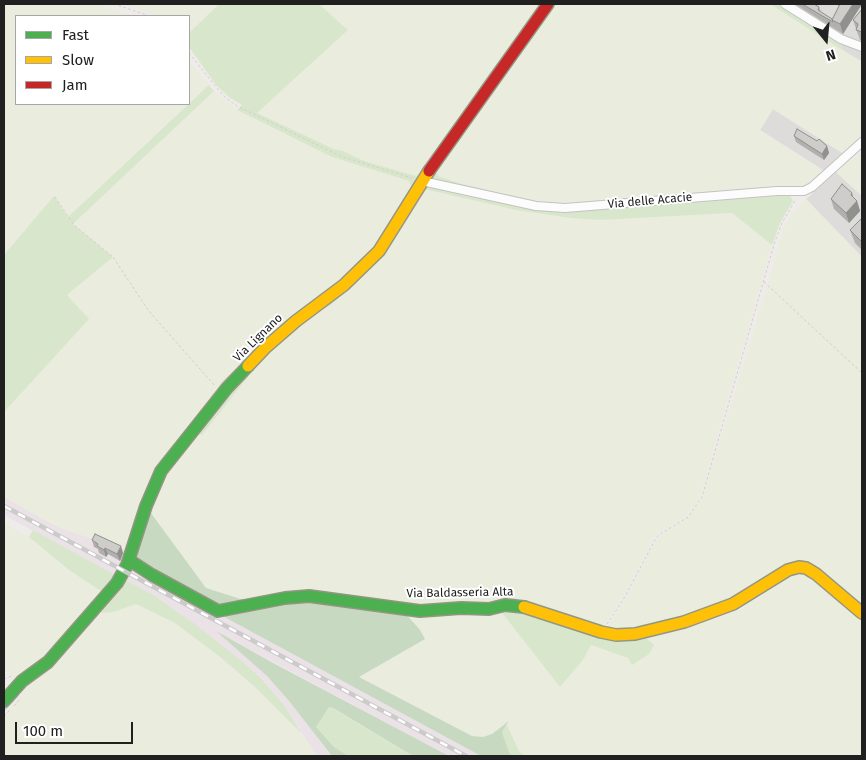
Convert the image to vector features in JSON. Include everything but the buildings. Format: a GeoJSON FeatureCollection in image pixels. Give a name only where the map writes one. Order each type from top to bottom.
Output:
{"type":"FeatureCollection","features":[{"type":"Feature","properties":{"kind":"street","name":"Via Lignano"},"geometry":{"type":"LineString","coordinates":[[4,700],[24,679],[48,662],[118,583],[129,560],[146,506],[161,471],[222,394],[266,348],[296,321],[344,285],[379,251],[422,181],[548,4]]}},
{"type":"Feature","properties":{"kind":"street"},"geometry":{"type":"LineString","coordinates":[[785,4],[841,39],[862,46]]}},
{"type":"Feature","properties":{"kind":"street"},"geometry":{"type":"LineString","coordinates":[[804,191],[812,187],[862,142]]}},
{"type":"Feature","properties":{"kind":"street","name":"Via delle Acacie"},"geometry":{"type":"LineString","coordinates":[[422,181],[536,206],[559,208],[778,191],[804,191]]}},
{"type":"Feature","properties":{"kind":"street","name":"Via Baldasseria Alta"},"geometry":{"type":"LineString","coordinates":[[129,560],[152,575],[218,611],[285,598],[309,596],[420,610],[489,609],[505,605],[530,608],[601,632],[616,635],[635,634],[684,622],[733,604],[788,570],[799,567],[806,568],[816,574],[862,613]]}},
{"type":"Feature","properties":{"kind":"path"},"geometry":{"type":"LineString","coordinates":[[114,4],[147,15]]}},
{"type":"Feature","properties":{"kind":"path"},"geometry":{"type":"LineString","coordinates":[[190,54],[226,98],[238,106],[340,156],[422,181]]}},
{"type":"Feature","properties":{"kind":"path"},"geometry":{"type":"LineString","coordinates":[[601,632],[623,600],[656,538],[688,517],[702,497],[775,241],[794,201],[804,191]]}},
{"type":"Feature","properties":{"kind":"path"},"geometry":{"type":"LineString","coordinates":[[55,197],[74,224],[113,257],[148,310],[222,394]]}},
{"type":"Feature","properties":{"kind":"path"},"geometry":{"type":"LineString","coordinates":[[764,282],[862,373]]}},
{"type":"Feature","properties":{"kind":"path"},"geometry":{"type":"LineString","coordinates":[[4,679],[11,676]]}},
{"type":"Feature","properties":{"kind":"shaded area"},"geometry":{"type":"Polygon","coordinates":[[[4,4],[94,4],[130,15],[15,15],[15,105],[187,105],[68,217],[54,197],[4,255],[4,4]]]}},
{"type":"Feature","properties":{"kind":"shaded area"},"geometry":{"type":"Polygon","coordinates":[[[121,4],[219,4],[190,32],[190,15],[152,15],[121,4]]]}},
{"type":"Feature","properties":{"kind":"shaded area"},"geometry":{"type":"Polygon","coordinates":[[[319,4],[542,4],[420,174],[416,176],[364,161],[257,113],[348,30],[319,4]]]}},
{"type":"Feature","properties":{"kind":"shaded area"},"geometry":{"type":"Polygon","coordinates":[[[553,4],[770,4],[862,62],[862,138],[844,154],[773,109],[760,130],[826,172],[811,184],[796,188],[571,204],[539,202],[462,184],[438,176],[436,173],[461,137],[462,132],[553,4]]]}},
{"type":"Feature","properties":{"kind":"shaded area"},"geometry":{"type":"Polygon","coordinates":[[[788,4],[862,4],[862,62],[842,50],[836,34],[788,4]]]}},
{"type":"Feature","properties":{"kind":"shaded area"},"geometry":{"type":"Polygon","coordinates":[[[190,62],[209,85],[190,103],[190,62]]]}},
{"type":"Feature","properties":{"kind":"shaded area"},"geometry":{"type":"Polygon","coordinates":[[[214,91],[237,110],[267,126],[332,157],[409,181],[411,187],[385,235],[370,256],[222,381],[208,402],[197,433],[202,435],[252,372],[250,369],[313,313],[331,305],[378,259],[424,189],[516,210],[571,218],[599,220],[732,213],[772,245],[700,497],[693,509],[654,538],[621,600],[601,630],[502,594],[499,609],[560,687],[583,660],[591,645],[628,658],[632,665],[645,637],[730,614],[742,609],[792,576],[800,574],[808,576],[862,620],[862,756],[525,756],[519,751],[507,725],[508,722],[492,734],[483,737],[472,736],[359,677],[377,667],[296,599],[244,600],[206,588],[149,510],[129,551],[58,527],[4,497],[4,412],[88,319],[67,295],[113,257],[73,224],[214,91]]]}},
{"type":"Feature","properties":{"kind":"shaded area"},"geometry":{"type":"Polygon","coordinates":[[[773,109],[844,154],[826,172],[760,130],[773,109]]]}},
{"type":"Feature","properties":{"kind":"shaded area"},"geometry":{"type":"Polygon","coordinates":[[[862,151],[862,196],[836,172],[862,151]]]}},
{"type":"Feature","properties":{"kind":"shaded area"},"geometry":{"type":"Polygon","coordinates":[[[836,172],[862,196],[862,257],[806,199],[836,172]]]}},
{"type":"Feature","properties":{"kind":"shaded area"},"geometry":{"type":"Polygon","coordinates":[[[806,199],[862,257],[862,608],[810,566],[732,599],[657,627],[604,632],[624,601],[653,545],[662,535],[688,517],[702,498],[768,285],[782,233],[792,213],[806,199]]]}},
{"type":"Feature","properties":{"kind":"shaded area"},"geometry":{"type":"Polygon","coordinates":[[[4,497],[58,527],[129,551],[124,563],[481,756],[449,756],[219,633],[267,676],[332,756],[317,756],[284,705],[263,679],[249,667],[117,576],[4,515],[4,497]]]}},
{"type":"Feature","properties":{"kind":"shaded area"},"geometry":{"type":"Polygon","coordinates":[[[4,523],[29,537],[69,570],[104,593],[108,602],[101,613],[136,604],[176,623],[255,687],[302,734],[317,756],[4,756],[4,714],[22,695],[13,682],[9,671],[4,671],[4,523]]]}},
{"type":"Feature","properties":{"kind":"green space"},"geometry":{"type":"Polygon","coordinates":[[[219,4],[319,4],[348,30],[257,113],[364,161],[416,176],[462,132],[462,137],[436,172],[438,176],[462,184],[539,202],[571,204],[571,211],[790,195],[793,201],[780,223],[772,245],[732,213],[599,220],[571,218],[516,210],[424,189],[378,259],[331,305],[313,313],[250,369],[252,372],[202,435],[197,433],[186,449],[179,455],[174,445],[222,381],[370,256],[385,235],[411,187],[409,181],[332,157],[237,110],[242,105],[230,98],[216,85],[190,48],[190,32],[219,4]]]}},
{"type":"Feature","properties":{"kind":"green space"},"geometry":{"type":"Polygon","coordinates":[[[770,4],[788,4],[836,34],[842,50],[770,4]]]}},
{"type":"Feature","properties":{"kind":"green space"},"geometry":{"type":"Polygon","coordinates":[[[209,85],[214,91],[73,224],[113,257],[67,295],[89,319],[4,412],[4,255],[54,196],[68,217],[188,105],[190,105],[190,103],[209,85]]]}},
{"type":"Feature","properties":{"kind":"green space"},"geometry":{"type":"Polygon","coordinates":[[[148,509],[206,588],[244,600],[296,599],[405,613],[420,630],[425,639],[359,677],[472,736],[483,737],[492,734],[509,721],[502,732],[512,756],[481,756],[132,567],[148,509]]]}},
{"type":"Feature","properties":{"kind":"green space"},"geometry":{"type":"Polygon","coordinates":[[[33,530],[117,576],[104,593],[69,570],[29,537],[33,530]]]}},
{"type":"Feature","properties":{"kind":"green space"},"geometry":{"type":"Polygon","coordinates":[[[125,580],[153,595],[196,625],[249,667],[284,705],[302,734],[255,687],[220,657],[175,623],[136,604],[113,612],[101,613],[125,580]]]}},
{"type":"Feature","properties":{"kind":"green space"},"geometry":{"type":"Polygon","coordinates":[[[502,594],[533,604],[530,610],[645,637],[654,645],[649,654],[632,665],[628,658],[591,645],[583,660],[560,687],[499,609],[502,594]]]}},
{"type":"Feature","properties":{"kind":"green space"},"geometry":{"type":"Polygon","coordinates":[[[216,631],[449,756],[413,756],[329,707],[316,727],[333,746],[348,756],[332,756],[267,676],[216,631]]]}},
{"type":"Feature","properties":{"kind":"green space"},"geometry":{"type":"Polygon","coordinates":[[[329,707],[413,756],[348,756],[333,746],[315,727],[329,707]]]}},
{"type":"Feature","properties":{"kind":"green space"},"geometry":{"type":"Polygon","coordinates":[[[507,725],[519,751],[525,756],[512,756],[509,752],[502,732],[507,725]]]}},
{"type":"Feature","properties":{"kind":"waterway"},"geometry":{"type":"LineString","coordinates":[[4,710],[18,695]]}},
{"type":"Feature","properties":{"kind":"railway"},"geometry":{"type":"LineString","coordinates":[[4,506],[466,756]]}},
{"type":"Feature","properties":{"kind":"traffic: fast"},"geometry":{"type":"LineString","coordinates":[[4,701],[22,681],[48,662],[117,583],[127,565],[146,506],[161,471],[227,388],[248,366]]}},
{"type":"Feature","properties":{"kind":"traffic: fast"},"geometry":{"type":"LineString","coordinates":[[129,560],[152,575],[218,611],[285,598],[309,596],[420,611],[461,608],[489,609],[505,605],[524,607]]}},
{"type":"Feature","properties":{"kind":"traffic: slow"},"geometry":{"type":"LineString","coordinates":[[248,366],[266,347],[296,321],[344,285],[379,251],[429,171]]}},
{"type":"Feature","properties":{"kind":"traffic: slow"},"geometry":{"type":"LineString","coordinates":[[524,607],[601,632],[616,635],[635,634],[684,622],[733,604],[788,570],[799,567],[806,568],[816,574],[862,613]]}},
{"type":"Feature","properties":{"kind":"traffic: jam"},"geometry":{"type":"LineString","coordinates":[[429,171],[548,4]]}}]}
